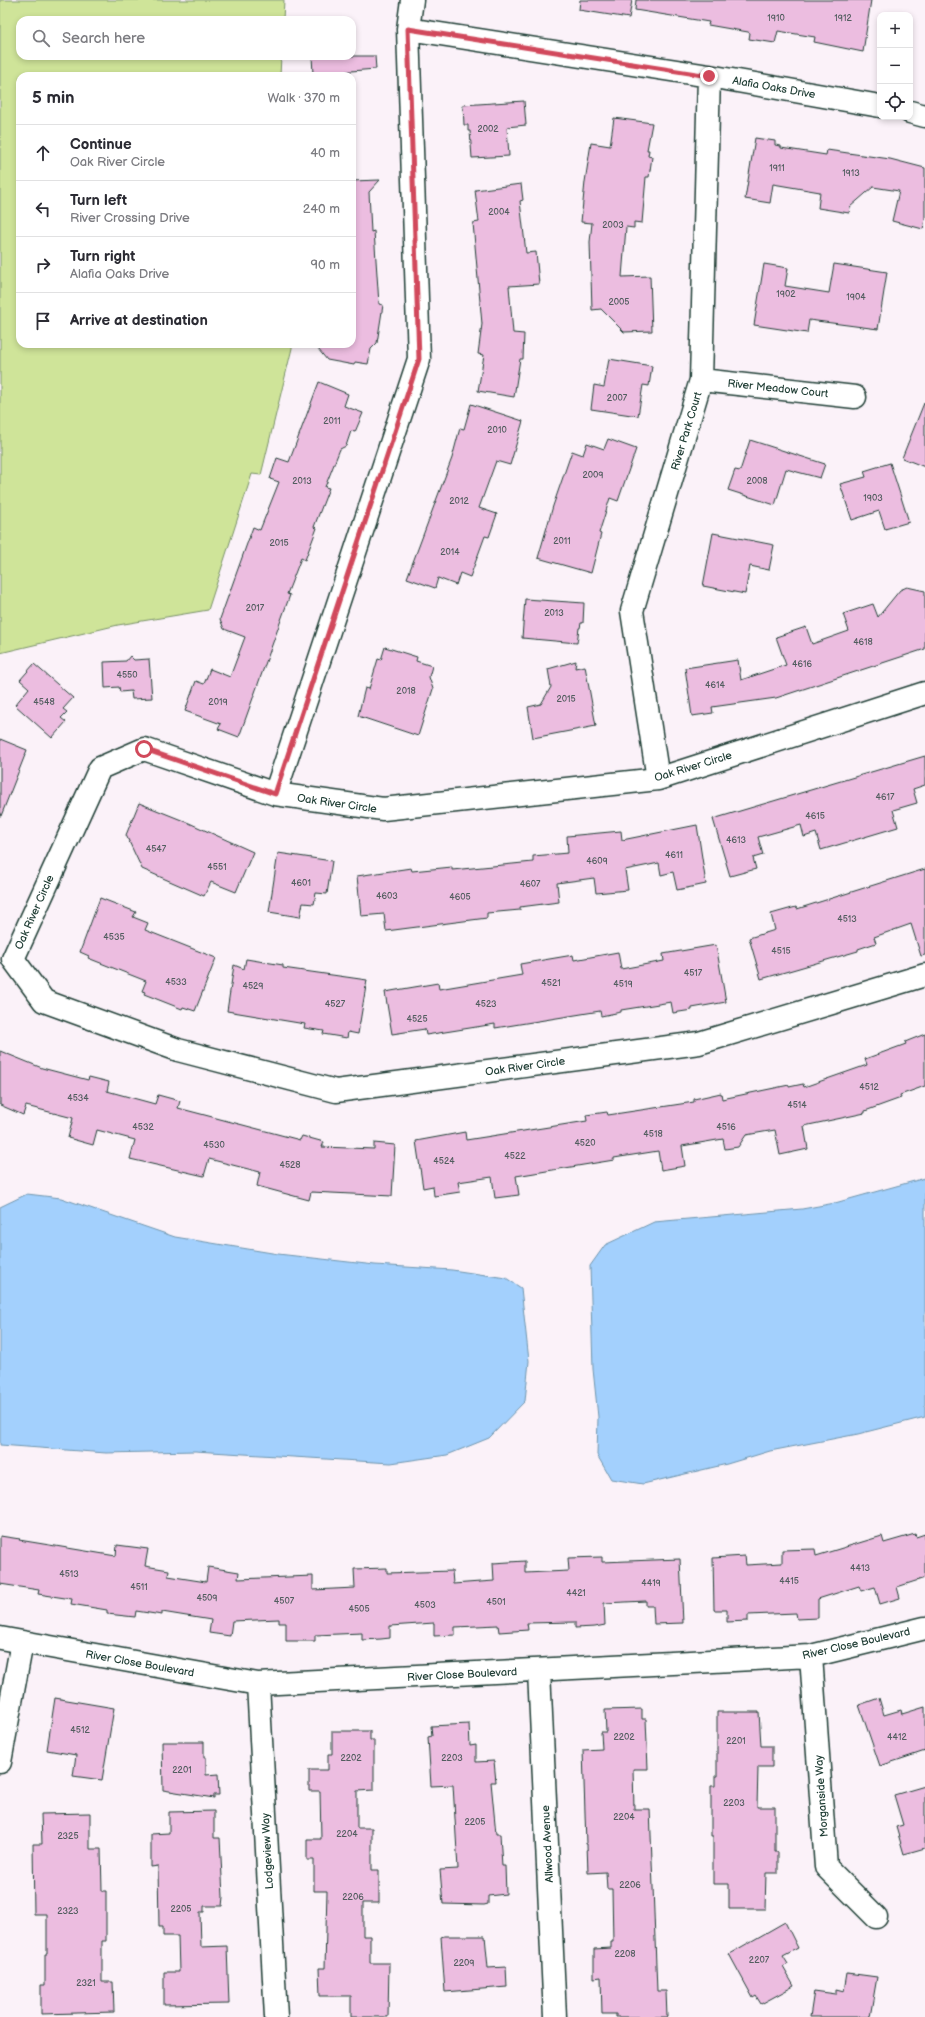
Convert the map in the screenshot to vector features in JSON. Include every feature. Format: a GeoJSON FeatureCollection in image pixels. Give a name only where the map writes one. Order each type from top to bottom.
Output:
{"type":"FeatureCollection","features":[{"type":"Feature","properties":{"kind":"street"},"geometry":{"type":"LineString","coordinates":[[275,794],[419,359],[408,29],[412,0]]}},
{"type":"Feature","properties":{"kind":"street","name":"Alafia Oaks Drive"},"geometry":{"type":"LineString","coordinates":[[408,29],[709,76],[877,105]]}},
{"type":"Feature","properties":{"kind":"street","name":"River Park Court"},"geometry":{"type":"LineString","coordinates":[[658,779],[632,611],[701,380],[709,76]]}},
{"type":"Feature","properties":{"kind":"street"},"geometry":{"type":"LineString","coordinates":[[913,113],[925,116]]}},
{"type":"Feature","properties":{"kind":"street","name":"River Meadow Court"},"geometry":{"type":"LineString","coordinates":[[701,380],[855,397]]}},
{"type":"Feature","properties":{"kind":"street","name":"Oak River Circle"},"geometry":{"type":"LineString","coordinates":[[925,693],[658,779],[383,809],[275,794],[144,749],[100,768],[13,959],[44,1001],[178,1050],[336,1091],[699,1043],[925,975]]}},
{"type":"Feature","properties":{"kind":"street","name":"River Close Boulevard"},"geometry":{"type":"LineString","coordinates":[[0,1638],[258,1684],[539,1671],[811,1656],[925,1628]]}},
{"type":"Feature","properties":{"kind":"street"},"geometry":{"type":"LineString","coordinates":[[0,1762],[22,1642]]}},
{"type":"Feature","properties":{"kind":"street","name":"Morganside Way"},"geometry":{"type":"LineString","coordinates":[[811,1656],[826,1867],[876,1917]]}},
{"type":"Feature","properties":{"kind":"street","name":"Allwood Avenue"},"geometry":{"type":"LineString","coordinates":[[539,1671],[555,2017]]}},
{"type":"Feature","properties":{"kind":"street","name":"Lodgeview Way"},"geometry":{"type":"LineString","coordinates":[[258,1684],[276,2017]]}},
{"type":"Feature","properties":{"kind":"green space"},"geometry":{"type":"Polygon","coordinates":[[[0,0],[284,0],[283,16],[16,16],[16,60],[281,60],[280,72],[16,72],[16,348],[292,348],[261,475],[252,474],[208,610],[118,625],[0,653],[0,0]]]}},
{"type":"Feature","properties":{"kind":"water"},"geometry":{"type":"Polygon","coordinates":[[[925,1178],[925,1417],[858,1434],[770,1451],[727,1464],[643,1484],[611,1479],[597,1455],[598,1417],[593,1369],[590,1266],[605,1245],[654,1222],[802,1209],[835,1203],[925,1178]]]}},
{"type":"Feature","properties":{"kind":"water"},"geometry":{"type":"Polygon","coordinates":[[[27,1194],[61,1198],[175,1237],[278,1254],[375,1265],[452,1270],[506,1278],[521,1288],[529,1361],[525,1401],[489,1438],[447,1455],[391,1463],[195,1451],[106,1453],[0,1445],[0,1207],[27,1194]]]}},
{"type":"Feature","properties":{"kind":"building"},"geometry":{"type":"Polygon","coordinates":[[[580,0],[632,0],[629,18],[579,10],[580,0]]]}},
{"type":"Feature","properties":{"kind":"building"},"geometry":{"type":"Polygon","coordinates":[[[636,0],[871,0],[863,52],[814,42],[815,37],[778,31],[775,43],[749,39],[750,33],[748,32],[708,25],[709,22],[635,10],[636,0]]]}},
{"type":"Feature","properties":{"kind":"building"},"geometry":{"type":"Polygon","coordinates":[[[356,56],[375,56],[376,69],[338,72],[313,72],[312,60],[356,60],[356,56]]]}},
{"type":"Feature","properties":{"kind":"building"},"geometry":{"type":"Polygon","coordinates":[[[524,101],[526,125],[507,127],[509,156],[472,158],[470,131],[468,131],[468,125],[464,125],[463,105],[524,101]]]}},
{"type":"Feature","properties":{"kind":"building"},"geometry":{"type":"Polygon","coordinates":[[[614,118],[652,123],[647,150],[649,150],[648,156],[652,157],[649,177],[646,177],[642,223],[634,222],[634,228],[626,227],[622,277],[650,276],[652,331],[624,332],[601,309],[592,310],[590,242],[592,223],[581,222],[585,182],[591,143],[610,146],[614,118]]]}},
{"type":"Feature","properties":{"kind":"building"},"geometry":{"type":"Polygon","coordinates":[[[755,138],[775,141],[775,145],[781,146],[781,148],[826,155],[827,150],[890,159],[925,168],[925,219],[923,229],[892,221],[899,191],[873,187],[850,207],[849,213],[818,208],[820,192],[773,184],[770,203],[745,199],[755,138]]]}},
{"type":"Feature","properties":{"kind":"building"},"geometry":{"type":"Polygon","coordinates":[[[380,180],[369,192],[371,232],[374,231],[379,304],[383,305],[377,343],[371,349],[368,364],[355,362],[354,365],[327,360],[317,348],[356,348],[356,181],[380,180]]]}},
{"type":"Feature","properties":{"kind":"building"},"geometry":{"type":"Polygon","coordinates":[[[521,184],[523,200],[520,201],[526,253],[536,252],[539,284],[509,286],[513,333],[524,334],[523,359],[520,359],[514,397],[478,391],[484,355],[478,354],[482,324],[473,223],[479,222],[475,190],[521,184]]]}},
{"type":"Feature","properties":{"kind":"building"},"geometry":{"type":"Polygon","coordinates":[[[764,264],[788,268],[785,286],[829,293],[834,264],[887,272],[878,329],[809,320],[807,333],[754,325],[764,264]]]}},
{"type":"Feature","properties":{"kind":"building"},"geometry":{"type":"Polygon","coordinates":[[[609,359],[652,366],[649,386],[643,385],[638,416],[591,409],[594,385],[604,387],[609,359]]]}},
{"type":"Feature","properties":{"kind":"building"},"geometry":{"type":"Polygon","coordinates":[[[319,382],[348,394],[344,406],[363,413],[355,432],[351,431],[346,446],[340,449],[325,487],[329,488],[314,527],[317,528],[305,560],[301,558],[287,594],[290,595],[239,737],[218,729],[221,724],[185,711],[196,681],[204,684],[210,669],[230,677],[245,637],[224,629],[220,619],[253,527],[260,530],[279,482],[270,479],[277,458],[289,462],[319,382]]]}},
{"type":"Feature","properties":{"kind":"building"},"geometry":{"type":"Polygon","coordinates":[[[925,403],[925,467],[902,458],[925,403]]]}},
{"type":"Feature","properties":{"kind":"building"},"geometry":{"type":"Polygon","coordinates":[[[471,404],[523,421],[510,465],[496,461],[479,508],[497,514],[489,537],[485,536],[470,577],[460,573],[456,585],[438,578],[435,588],[407,578],[452,458],[460,428],[464,429],[471,404]]]}},
{"type":"Feature","properties":{"kind":"building"},"geometry":{"type":"Polygon","coordinates":[[[608,439],[636,449],[618,501],[610,498],[599,533],[601,534],[591,573],[538,558],[553,506],[572,451],[583,455],[587,443],[604,449],[608,439]]]}},
{"type":"Feature","properties":{"kind":"building"},"geometry":{"type":"Polygon","coordinates":[[[750,440],[825,464],[820,478],[786,469],[775,505],[728,490],[735,470],[740,471],[750,440]]]}},
{"type":"Feature","properties":{"kind":"building"},"geometry":{"type":"Polygon","coordinates":[[[890,463],[909,522],[885,529],[879,511],[852,520],[840,484],[866,477],[864,471],[890,463]]]}},
{"type":"Feature","properties":{"kind":"building"},"geometry":{"type":"Polygon","coordinates":[[[713,533],[774,545],[769,570],[750,566],[745,594],[703,586],[713,533]]]}},
{"type":"Feature","properties":{"kind":"building"},"geometry":{"type":"Polygon","coordinates":[[[907,587],[925,591],[925,649],[776,698],[712,707],[713,713],[692,716],[685,668],[738,660],[741,680],[786,665],[776,637],[806,627],[812,644],[849,631],[843,614],[873,604],[878,617],[900,590],[907,587]]]}},
{"type":"Feature","properties":{"kind":"building"},"geometry":{"type":"Polygon","coordinates":[[[525,599],[584,603],[583,623],[581,623],[579,628],[577,643],[522,638],[525,599]]]}},
{"type":"Feature","properties":{"kind":"building"},"geometry":{"type":"Polygon","coordinates":[[[385,647],[417,657],[416,661],[432,666],[429,677],[433,689],[418,736],[358,716],[365,688],[369,689],[378,659],[381,660],[385,647]]]}},
{"type":"Feature","properties":{"kind":"building"},"geometry":{"type":"Polygon","coordinates":[[[130,656],[134,660],[149,659],[152,698],[132,699],[131,691],[120,692],[119,687],[105,688],[104,662],[126,661],[130,656]]]}},
{"type":"Feature","properties":{"kind":"building"},"geometry":{"type":"Polygon","coordinates":[[[576,661],[575,668],[585,666],[596,726],[533,738],[528,707],[541,704],[551,687],[548,669],[576,661]]]}},
{"type":"Feature","properties":{"kind":"building"},"geometry":{"type":"Polygon","coordinates":[[[34,664],[73,698],[63,709],[67,712],[61,718],[66,722],[52,738],[15,705],[29,688],[20,680],[34,664]]]}},
{"type":"Feature","properties":{"kind":"building"},"geometry":{"type":"Polygon","coordinates":[[[0,739],[27,750],[1,816],[0,816],[0,739]]]}},
{"type":"Feature","properties":{"kind":"building"},"geometry":{"type":"Polygon","coordinates":[[[925,756],[925,785],[913,789],[917,803],[893,810],[898,827],[821,850],[816,833],[804,837],[801,825],[758,837],[763,855],[753,858],[756,869],[730,876],[713,819],[925,756]]]}},
{"type":"Feature","properties":{"kind":"building"},"geometry":{"type":"Polygon","coordinates":[[[139,803],[189,823],[253,852],[236,892],[211,882],[204,896],[142,869],[126,835],[139,803]]]}},
{"type":"Feature","properties":{"kind":"building"},"geometry":{"type":"Polygon","coordinates":[[[697,825],[706,884],[677,890],[673,872],[661,875],[659,863],[625,870],[628,890],[596,893],[594,878],[557,883],[559,902],[520,907],[520,910],[487,913],[487,918],[386,931],[384,914],[361,916],[357,876],[411,868],[412,871],[452,867],[452,870],[533,862],[533,856],[568,853],[567,836],[621,831],[622,840],[697,825]]]}},
{"type":"Feature","properties":{"kind":"building"},"geometry":{"type":"Polygon","coordinates":[[[278,853],[332,861],[327,894],[316,893],[314,904],[303,903],[300,917],[269,912],[278,853]]]}},
{"type":"Feature","properties":{"kind":"building"},"geometry":{"type":"Polygon","coordinates":[[[925,869],[925,955],[921,956],[911,924],[874,937],[876,943],[858,949],[858,951],[761,979],[749,938],[775,930],[771,914],[796,907],[797,909],[925,869]]]}},
{"type":"Feature","properties":{"kind":"building"},"geometry":{"type":"Polygon","coordinates":[[[100,898],[136,912],[133,917],[148,923],[145,930],[216,958],[195,1011],[183,1007],[182,1009],[144,994],[145,992],[142,991],[146,981],[88,958],[89,956],[80,952],[100,898]]]}},
{"type":"Feature","properties":{"kind":"building"},"geometry":{"type":"Polygon","coordinates":[[[716,945],[726,1002],[673,1013],[671,1002],[621,1010],[621,1012],[601,1016],[600,1011],[495,1028],[495,1024],[426,1035],[425,1029],[392,1034],[385,992],[438,983],[439,989],[522,975],[520,964],[573,955],[574,960],[618,952],[621,969],[664,961],[663,954],[716,945]]]}},
{"type":"Feature","properties":{"kind":"building"},"geometry":{"type":"Polygon","coordinates":[[[246,959],[283,965],[283,968],[367,980],[358,1034],[348,1032],[347,1038],[323,1034],[324,1031],[304,1028],[305,1024],[227,1011],[234,965],[244,969],[246,959]]]}},
{"type":"Feature","properties":{"kind":"building"},"geometry":{"type":"Polygon","coordinates":[[[925,1034],[925,1086],[900,1095],[901,1098],[865,1111],[865,1113],[804,1126],[808,1149],[780,1155],[775,1130],[746,1135],[738,1147],[725,1149],[723,1139],[682,1146],[685,1166],[661,1170],[658,1151],[614,1158],[614,1160],[516,1176],[519,1195],[495,1198],[492,1177],[458,1182],[460,1192],[434,1196],[433,1186],[423,1188],[416,1141],[465,1132],[466,1140],[587,1121],[586,1115],[607,1112],[608,1115],[694,1102],[694,1099],[721,1093],[722,1099],[789,1085],[789,1087],[803,1084],[804,1087],[867,1065],[865,1059],[906,1044],[905,1042],[925,1034]]]}},
{"type":"Feature","properties":{"kind":"building"},"geometry":{"type":"Polygon","coordinates":[[[0,1051],[42,1068],[88,1080],[89,1077],[109,1082],[107,1091],[155,1104],[158,1095],[180,1101],[178,1108],[300,1140],[302,1136],[324,1142],[322,1147],[374,1149],[374,1143],[395,1145],[392,1196],[311,1192],[309,1200],[257,1186],[260,1172],[209,1159],[204,1176],[130,1159],[135,1140],[97,1130],[93,1145],[68,1138],[73,1118],[26,1106],[23,1115],[0,1105],[0,1051]]]}},
{"type":"Feature","properties":{"kind":"building"},"geometry":{"type":"Polygon","coordinates":[[[915,1534],[916,1537],[925,1534],[925,1578],[897,1587],[900,1598],[880,1604],[875,1587],[861,1591],[859,1586],[818,1599],[818,1618],[797,1619],[796,1613],[748,1615],[748,1621],[727,1622],[727,1610],[714,1610],[713,1558],[745,1556],[746,1565],[782,1563],[782,1550],[815,1549],[816,1556],[882,1536],[884,1543],[915,1534]]]}},
{"type":"Feature","properties":{"kind":"building"},"geometry":{"type":"Polygon","coordinates":[[[0,1536],[116,1556],[117,1545],[148,1549],[145,1566],[169,1570],[168,1576],[206,1582],[208,1567],[239,1572],[238,1579],[313,1576],[313,1590],[355,1588],[354,1569],[387,1568],[387,1573],[452,1571],[453,1584],[494,1581],[493,1563],[525,1561],[525,1573],[569,1571],[568,1558],[602,1557],[602,1562],[680,1559],[683,1623],[654,1624],[653,1606],[646,1606],[646,1601],[604,1603],[605,1625],[595,1627],[575,1628],[575,1622],[527,1623],[528,1630],[499,1632],[498,1625],[455,1627],[455,1635],[434,1636],[434,1623],[390,1626],[390,1638],[362,1640],[362,1633],[315,1635],[315,1641],[286,1641],[286,1623],[279,1623],[279,1619],[232,1621],[230,1636],[209,1633],[211,1620],[162,1612],[162,1615],[136,1611],[135,1617],[107,1614],[107,1610],[71,1604],[72,1599],[38,1594],[39,1590],[0,1584],[0,1536]]]}},
{"type":"Feature","properties":{"kind":"building"},"geometry":{"type":"Polygon","coordinates":[[[55,1698],[114,1708],[102,1780],[73,1776],[76,1755],[47,1750],[55,1698]]]}},
{"type":"Feature","properties":{"kind":"building"},"geometry":{"type":"Polygon","coordinates":[[[879,1698],[884,1715],[901,1710],[902,1714],[925,1707],[925,1751],[880,1766],[859,1705],[879,1698]]]}},
{"type":"Feature","properties":{"kind":"building"},"geometry":{"type":"Polygon","coordinates":[[[642,1709],[642,1719],[646,1719],[648,1769],[633,1769],[634,1809],[650,1809],[657,1991],[666,1991],[667,2017],[616,2017],[616,2014],[602,2014],[601,1977],[594,1978],[594,1949],[611,1948],[611,1942],[613,1942],[612,1889],[607,1889],[606,1872],[588,1873],[583,1750],[602,1749],[601,1732],[606,1732],[605,1710],[642,1709]]]}},
{"type":"Feature","properties":{"kind":"building"},"geometry":{"type":"Polygon","coordinates":[[[717,1712],[759,1712],[761,1746],[772,1746],[772,1767],[758,1767],[757,1807],[775,1807],[775,1852],[778,1852],[778,1873],[766,1873],[765,1909],[729,1909],[729,1884],[713,1884],[711,1786],[715,1786],[715,1776],[717,1776],[717,1712]]]}},
{"type":"Feature","properties":{"kind":"building"},"geometry":{"type":"Polygon","coordinates":[[[469,1724],[470,1746],[476,1745],[476,1762],[494,1761],[496,1782],[491,1782],[496,1834],[500,1834],[502,1866],[505,1866],[506,1894],[488,1896],[488,1904],[484,1905],[443,1904],[440,1870],[458,1869],[453,1785],[431,1786],[428,1737],[432,1736],[431,1726],[469,1724]]]}},
{"type":"Feature","properties":{"kind":"building"},"geometry":{"type":"Polygon","coordinates":[[[332,1731],[370,1731],[370,1740],[374,1740],[374,1790],[357,1791],[357,1828],[372,1828],[372,1870],[379,1870],[379,1903],[363,1903],[363,1936],[370,1936],[370,1963],[389,1963],[388,2017],[351,2017],[351,1996],[320,1996],[319,1968],[325,1968],[327,1891],[314,1891],[314,1860],[307,1860],[307,1839],[321,1839],[320,1791],[309,1791],[309,1770],[328,1770],[328,1754],[332,1754],[332,1731]]]}},
{"type":"Feature","properties":{"kind":"building"},"geometry":{"type":"Polygon","coordinates":[[[162,1742],[204,1742],[206,1775],[218,1774],[219,1795],[214,1795],[214,1798],[163,1790],[162,1742]]]}},
{"type":"Feature","properties":{"kind":"building"},"geometry":{"type":"Polygon","coordinates":[[[925,1786],[925,1848],[904,1854],[896,1827],[903,1825],[894,1795],[925,1786]]]}},
{"type":"Feature","properties":{"kind":"building"},"geometry":{"type":"Polygon","coordinates":[[[214,1811],[214,1838],[220,1838],[223,1897],[222,1906],[204,1906],[204,1912],[200,1912],[201,1947],[227,1946],[229,2004],[164,2005],[164,1972],[179,1972],[178,1936],[163,1936],[163,1927],[159,1927],[158,1866],[151,1867],[151,1834],[169,1833],[169,1812],[214,1811]]]}},
{"type":"Feature","properties":{"kind":"building"},"geometry":{"type":"Polygon","coordinates":[[[90,1813],[90,1849],[101,1849],[102,1891],[106,1891],[106,1941],[102,1941],[102,1982],[113,1982],[114,2012],[41,2014],[41,1985],[45,1985],[45,1954],[47,1954],[47,1914],[34,1914],[33,1844],[42,1844],[41,1814],[90,1813]]]}},
{"type":"Feature","properties":{"kind":"building"},"geometry":{"type":"Polygon","coordinates":[[[785,1922],[798,1948],[783,1956],[788,1964],[783,1967],[794,1986],[761,2004],[756,1996],[753,1998],[729,1954],[785,1922]]]}},
{"type":"Feature","properties":{"kind":"building"},"geometry":{"type":"Polygon","coordinates":[[[485,1936],[488,1968],[506,1967],[507,1987],[445,1992],[441,1937],[485,1936]]]}},
{"type":"Feature","properties":{"kind":"building"},"geometry":{"type":"Polygon","coordinates":[[[847,1973],[877,1977],[870,2017],[810,2017],[814,1991],[836,1994],[836,1989],[844,1991],[847,1973]]]}},
{"type":"Feature","properties":{"kind":"route"},"geometry":{"type":"LineString","coordinates":[[144,749],[275,794],[419,359],[408,29],[709,76]]}}]}
